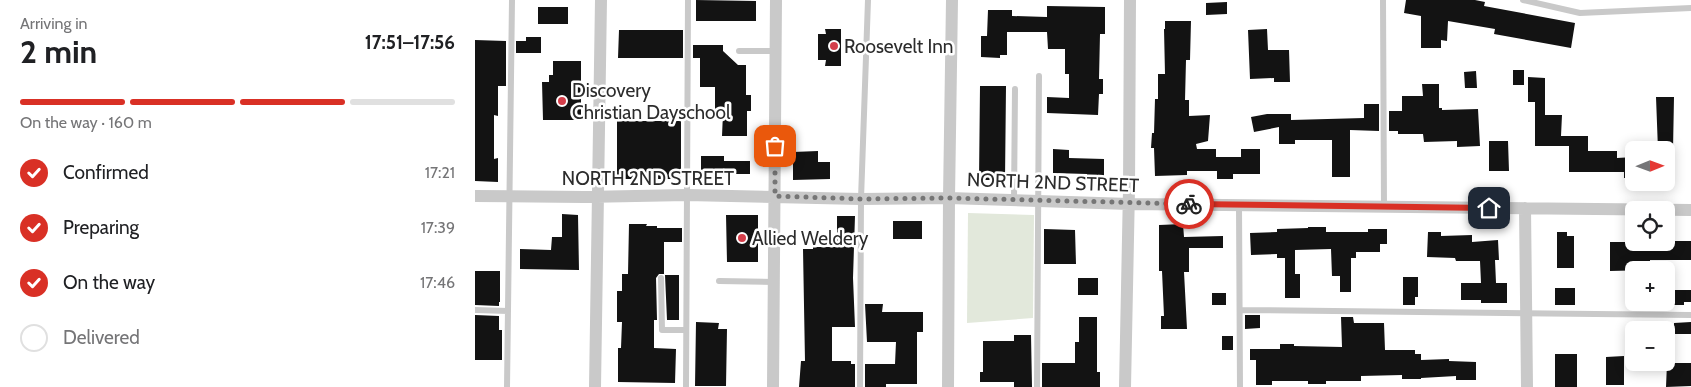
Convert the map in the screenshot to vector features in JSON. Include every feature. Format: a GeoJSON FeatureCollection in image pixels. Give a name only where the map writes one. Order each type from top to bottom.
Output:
{"type":"FeatureCollection","features":[{"type":"Feature","properties":{"kind":"street"},"geometry":{"type":"LineString","coordinates":[[595,387],[601,0]]}},
{"type":"Feature","properties":{"kind":"street"},"geometry":{"type":"LineString","coordinates":[[773,387],[776,0]]}},
{"type":"Feature","properties":{"kind":"street"},"geometry":{"type":"LineString","coordinates":[[948,387],[952,0]]}},
{"type":"Feature","properties":{"kind":"street"},"geometry":{"type":"LineString","coordinates":[[1125,387],[1129,204],[1130,0]]}},
{"type":"Feature","properties":{"kind":"street","name":"NORTH 2ND STREET"},"geometry":{"type":"LineString","coordinates":[[475,196],[687,195],[861,199],[949,198],[1129,204],[1691,210]]}},
{"type":"Feature","properties":{"kind":"street"},"geometry":{"type":"LineString","coordinates":[[1525,208],[1527,387]]}},
{"type":"Feature","properties":{"kind":"lane"},"geometry":{"type":"LineString","coordinates":[[507,387],[512,0]]}},
{"type":"Feature","properties":{"kind":"lane"},"geometry":{"type":"LineString","coordinates":[[686,387],[688,0]]}},
{"type":"Feature","properties":{"kind":"lane"},"geometry":{"type":"LineString","coordinates":[[860,387],[861,199],[868,0]]}},
{"type":"Feature","properties":{"kind":"lane"},"geometry":{"type":"LineString","coordinates":[[1383,0],[1384,206]]}},
{"type":"Feature","properties":{"kind":"lane"},"geometry":{"type":"LineString","coordinates":[[1523,0],[1580,12],[1691,8]]}},
{"type":"Feature","properties":{"kind":"lane"},"geometry":{"type":"LineString","coordinates":[[739,51],[776,51]]}},
{"type":"Feature","properties":{"kind":"lane"},"geometry":{"type":"LineString","coordinates":[[1037,387],[1039,76]]}},
{"type":"Feature","properties":{"kind":"lane"},"geometry":{"type":"LineString","coordinates":[[1014,200],[1015,89]]}},
{"type":"Feature","properties":{"kind":"lane"},"geometry":{"type":"LineString","coordinates":[[1239,204],[1240,387]]}},
{"type":"Feature","properties":{"kind":"lane"},"geometry":{"type":"LineString","coordinates":[[661,278],[661,330],[686,330]]}},
{"type":"Feature","properties":{"kind":"lane"},"geometry":{"type":"LineString","coordinates":[[719,281],[774,282]]}},
{"type":"Feature","properties":{"kind":"lane"},"geometry":{"type":"LineString","coordinates":[[475,310],[508,311]]}},
{"type":"Feature","properties":{"kind":"lane"},"geometry":{"type":"LineString","coordinates":[[1240,310],[1691,315]]}},
{"type":"Feature","properties":{"kind":"shaded area"},"geometry":{"type":"Polygon","coordinates":[[[968,213],[1034,215],[1033,318],[967,323],[968,213]]]}},
{"type":"Feature","properties":{"kind":"building"},"geometry":{"type":"Polygon","coordinates":[[[696,0],[756,1],[756,21],[696,21],[696,0]]]}},
{"type":"Feature","properties":{"kind":"building"},"geometry":{"type":"Polygon","coordinates":[[[1406,0],[1475,0],[1485,2],[1484,6],[1575,23],[1571,48],[1494,34],[1495,29],[1448,21],[1447,41],[1441,40],[1441,48],[1421,48],[1421,16],[1404,13],[1406,0]]]}},
{"type":"Feature","properties":{"kind":"building"},"geometry":{"type":"Polygon","coordinates":[[[1227,2],[1227,14],[1206,15],[1206,3],[1227,2]]]}},
{"type":"Feature","properties":{"kind":"building"},"geometry":{"type":"Polygon","coordinates":[[[1047,6],[1105,7],[1105,34],[1100,34],[1099,79],[1103,79],[1103,94],[1099,94],[1098,115],[1047,113],[1047,97],[1069,98],[1069,74],[1065,74],[1065,49],[1048,49],[1047,32],[1007,32],[1007,55],[1000,55],[1000,58],[981,57],[981,36],[987,36],[988,10],[1012,10],[1012,16],[1047,17],[1047,6]]]}},
{"type":"Feature","properties":{"kind":"building"},"geometry":{"type":"Polygon","coordinates":[[[538,7],[568,7],[568,24],[538,24],[538,7]]]}},
{"type":"Feature","properties":{"kind":"building"},"geometry":{"type":"Polygon","coordinates":[[[1165,21],[1191,21],[1190,60],[1186,60],[1185,100],[1189,100],[1189,116],[1210,115],[1208,141],[1196,144],[1197,149],[1216,149],[1216,157],[1241,157],[1241,149],[1260,149],[1260,174],[1233,174],[1233,179],[1217,179],[1217,171],[1187,171],[1187,175],[1155,176],[1154,148],[1151,148],[1152,133],[1154,133],[1155,99],[1158,99],[1158,74],[1165,74],[1165,21]]]}},
{"type":"Feature","properties":{"kind":"building","name":"Roosevelt Inn"},"geometry":{"type":"Polygon","coordinates":[[[825,29],[841,29],[841,66],[825,66],[826,60],[818,60],[818,34],[826,34],[825,29]]]}},
{"type":"Feature","properties":{"kind":"building"},"geometry":{"type":"Polygon","coordinates":[[[1267,29],[1268,50],[1289,50],[1290,82],[1274,82],[1274,78],[1250,79],[1248,30],[1267,29]]]}},
{"type":"Feature","properties":{"kind":"building"},"geometry":{"type":"Polygon","coordinates":[[[619,30],[683,30],[683,58],[618,58],[619,30]]]}},
{"type":"Feature","properties":{"kind":"building"},"geometry":{"type":"Polygon","coordinates":[[[526,37],[541,37],[541,53],[516,53],[516,41],[526,41],[526,37]]]}},
{"type":"Feature","properties":{"kind":"building"},"geometry":{"type":"Polygon","coordinates":[[[475,40],[506,41],[506,86],[498,86],[498,116],[494,115],[494,159],[498,158],[498,182],[475,181],[475,40]]]}},
{"type":"Feature","properties":{"kind":"building"},"geometry":{"type":"Polygon","coordinates":[[[693,45],[723,45],[723,51],[738,65],[746,65],[746,95],[751,95],[751,111],[747,111],[747,136],[722,136],[723,113],[715,113],[715,87],[700,87],[700,58],[693,58],[693,45]]]}},
{"type":"Feature","properties":{"kind":"building","name":"Discovery Christian Dayschool"},"geometry":{"type":"Polygon","coordinates":[[[553,61],[581,61],[581,120],[543,120],[542,82],[549,82],[549,75],[553,75],[553,61]]]}},
{"type":"Feature","properties":{"kind":"building"},"geometry":{"type":"Polygon","coordinates":[[[1513,70],[1524,70],[1524,85],[1513,85],[1513,70]]]}},
{"type":"Feature","properties":{"kind":"building"},"geometry":{"type":"Polygon","coordinates":[[[1476,71],[1477,88],[1465,88],[1464,72],[1476,71]]]}},
{"type":"Feature","properties":{"kind":"building"},"geometry":{"type":"Polygon","coordinates":[[[1528,77],[1545,78],[1545,115],[1562,115],[1561,136],[1588,136],[1588,151],[1617,151],[1617,158],[1625,158],[1625,178],[1624,172],[1569,172],[1569,146],[1535,146],[1535,102],[1528,102],[1528,77]]]}},
{"type":"Feature","properties":{"kind":"building"},"geometry":{"type":"Polygon","coordinates":[[[1422,84],[1439,84],[1439,108],[1442,108],[1442,110],[1478,109],[1480,146],[1457,147],[1457,141],[1424,142],[1423,134],[1398,134],[1398,131],[1389,131],[1389,111],[1402,111],[1402,96],[1423,96],[1422,84]]]}},
{"type":"Feature","properties":{"kind":"building"},"geometry":{"type":"Polygon","coordinates":[[[980,86],[1006,86],[1005,180],[979,180],[980,86]]]}},
{"type":"Feature","properties":{"kind":"building"},"geometry":{"type":"Polygon","coordinates":[[[1656,97],[1674,97],[1673,141],[1658,141],[1656,97]]]}},
{"type":"Feature","properties":{"kind":"building"},"geometry":{"type":"Polygon","coordinates":[[[1364,104],[1379,104],[1379,131],[1350,130],[1350,177],[1332,177],[1332,140],[1295,140],[1295,144],[1279,144],[1279,127],[1254,132],[1251,117],[1267,114],[1291,114],[1291,120],[1364,118],[1364,104]]]}},
{"type":"Feature","properties":{"kind":"building"},"geometry":{"type":"Polygon","coordinates":[[[617,121],[681,121],[681,179],[617,179],[617,121]]]}},
{"type":"Feature","properties":{"kind":"building"},"geometry":{"type":"Polygon","coordinates":[[[1489,141],[1508,141],[1509,171],[1489,171],[1489,141]]]}},
{"type":"Feature","properties":{"kind":"building"},"geometry":{"type":"Polygon","coordinates":[[[1053,149],[1069,150],[1069,158],[1104,159],[1104,177],[1087,176],[1087,174],[1053,173],[1053,149]]]}},
{"type":"Feature","properties":{"kind":"building"},"geometry":{"type":"Polygon","coordinates":[[[818,151],[818,162],[830,162],[830,179],[793,180],[793,152],[818,151]]]}},
{"type":"Feature","properties":{"kind":"building"},"geometry":{"type":"Polygon","coordinates":[[[701,156],[724,156],[724,161],[750,161],[750,174],[701,174],[701,156]]]}},
{"type":"Feature","properties":{"kind":"building"},"geometry":{"type":"Polygon","coordinates":[[[562,214],[578,215],[579,270],[520,269],[520,249],[551,250],[552,237],[562,237],[562,214]]]}},
{"type":"Feature","properties":{"kind":"building","name":"Allied Weldery"},"geometry":{"type":"Polygon","coordinates":[[[726,215],[758,215],[758,262],[727,262],[726,215]]]}},
{"type":"Feature","properties":{"kind":"building"},"geometry":{"type":"Polygon","coordinates":[[[837,216],[855,216],[853,278],[855,327],[832,327],[832,361],[851,361],[851,364],[855,364],[855,387],[799,387],[801,361],[805,361],[803,249],[837,247],[837,216]]]}},
{"type":"Feature","properties":{"kind":"building"},"geometry":{"type":"Polygon","coordinates":[[[893,221],[922,221],[922,239],[893,239],[893,221]]]}},
{"type":"Feature","properties":{"kind":"building"},"geometry":{"type":"Polygon","coordinates":[[[629,224],[647,224],[646,226],[657,226],[657,228],[682,228],[682,242],[664,242],[664,274],[659,274],[656,278],[657,320],[654,320],[654,348],[676,349],[675,383],[618,382],[618,348],[621,348],[622,322],[617,322],[617,291],[622,291],[622,274],[628,274],[629,224]]]}},
{"type":"Feature","properties":{"kind":"building"},"geometry":{"type":"Polygon","coordinates":[[[1183,224],[1184,237],[1223,236],[1223,248],[1189,248],[1189,272],[1184,272],[1187,329],[1161,329],[1161,316],[1164,316],[1162,271],[1159,271],[1159,225],[1183,224]]]}},
{"type":"Feature","properties":{"kind":"building"},"geometry":{"type":"Polygon","coordinates":[[[1326,227],[1326,232],[1368,232],[1368,229],[1387,229],[1387,244],[1380,244],[1380,252],[1356,252],[1356,258],[1351,258],[1351,292],[1340,292],[1340,276],[1332,276],[1331,249],[1295,250],[1295,274],[1300,274],[1300,298],[1285,298],[1285,258],[1277,258],[1277,254],[1251,255],[1250,233],[1277,232],[1277,229],[1326,227]]]}},
{"type":"Feature","properties":{"kind":"building"},"geometry":{"type":"Polygon","coordinates":[[[1044,229],[1075,230],[1076,264],[1044,264],[1044,229]]]}},
{"type":"Feature","properties":{"kind":"building"},"geometry":{"type":"Polygon","coordinates":[[[1428,232],[1441,232],[1441,236],[1472,235],[1472,242],[1498,240],[1499,260],[1495,260],[1496,283],[1507,283],[1507,303],[1481,303],[1481,300],[1461,300],[1461,283],[1481,283],[1480,261],[1456,261],[1455,258],[1427,257],[1428,232]]]}},
{"type":"Feature","properties":{"kind":"building"},"geometry":{"type":"Polygon","coordinates":[[[1557,232],[1567,232],[1567,236],[1574,236],[1574,268],[1557,268],[1557,232]]]}},
{"type":"Feature","properties":{"kind":"building"},"geometry":{"type":"Polygon","coordinates":[[[1675,241],[1691,241],[1691,260],[1625,261],[1625,271],[1610,271],[1610,242],[1625,242],[1625,251],[1675,251],[1675,241]]]}},
{"type":"Feature","properties":{"kind":"building"},"geometry":{"type":"Polygon","coordinates":[[[475,271],[500,271],[499,306],[475,305],[475,271]]]}},
{"type":"Feature","properties":{"kind":"building"},"geometry":{"type":"Polygon","coordinates":[[[665,275],[679,275],[679,320],[667,320],[665,275]]]}},
{"type":"Feature","properties":{"kind":"building"},"geometry":{"type":"Polygon","coordinates":[[[1403,277],[1418,277],[1418,297],[1415,297],[1415,305],[1403,305],[1403,277]]]}},
{"type":"Feature","properties":{"kind":"building"},"geometry":{"type":"Polygon","coordinates":[[[1078,278],[1098,278],[1098,295],[1078,295],[1078,278]]]}},
{"type":"Feature","properties":{"kind":"building"},"geometry":{"type":"Polygon","coordinates":[[[1555,288],[1575,288],[1575,305],[1555,305],[1555,288]]]}},
{"type":"Feature","properties":{"kind":"building"},"geometry":{"type":"Polygon","coordinates":[[[1675,290],[1691,290],[1691,302],[1684,302],[1684,305],[1675,305],[1675,290]]]}},
{"type":"Feature","properties":{"kind":"building"},"geometry":{"type":"Polygon","coordinates":[[[1212,293],[1226,293],[1226,305],[1212,305],[1212,293]]]}},
{"type":"Feature","properties":{"kind":"building"},"geometry":{"type":"Polygon","coordinates":[[[865,304],[883,304],[882,312],[923,312],[923,332],[917,332],[917,384],[886,384],[886,387],[865,387],[865,364],[895,364],[896,342],[867,342],[865,304]]]}},
{"type":"Feature","properties":{"kind":"building"},"geometry":{"type":"Polygon","coordinates":[[[475,315],[499,316],[499,330],[502,330],[502,360],[475,360],[475,315]]]}},
{"type":"Feature","properties":{"kind":"building"},"geometry":{"type":"Polygon","coordinates":[[[1245,315],[1260,315],[1260,328],[1245,329],[1245,315]]]}},
{"type":"Feature","properties":{"kind":"building"},"geometry":{"type":"Polygon","coordinates":[[[1079,317],[1097,317],[1097,372],[1100,372],[1100,387],[1042,387],[1042,363],[1075,363],[1075,342],[1079,342],[1079,317]]]}},
{"type":"Feature","properties":{"kind":"building"},"geometry":{"type":"Polygon","coordinates":[[[1341,317],[1353,317],[1354,323],[1384,323],[1385,350],[1415,350],[1415,354],[1421,354],[1421,360],[1449,359],[1449,361],[1476,362],[1476,380],[1456,380],[1456,376],[1402,379],[1402,375],[1361,376],[1361,381],[1326,381],[1326,384],[1308,384],[1308,381],[1272,381],[1272,385],[1256,385],[1256,360],[1250,360],[1250,349],[1280,349],[1280,344],[1342,347],[1341,317]]]}},
{"type":"Feature","properties":{"kind":"building"},"geometry":{"type":"Polygon","coordinates":[[[696,322],[719,323],[718,329],[727,329],[726,386],[695,386],[696,322]]]}},
{"type":"Feature","properties":{"kind":"building"},"geometry":{"type":"Polygon","coordinates":[[[1691,322],[1691,334],[1675,334],[1675,323],[1691,322]]]}},
{"type":"Feature","properties":{"kind":"building"},"geometry":{"type":"Polygon","coordinates":[[[1014,335],[1031,335],[1032,387],[1014,387],[1014,382],[980,382],[980,372],[983,372],[983,341],[1014,341],[1014,335]]]}},
{"type":"Feature","properties":{"kind":"building"},"geometry":{"type":"Polygon","coordinates":[[[1222,336],[1233,336],[1233,350],[1222,350],[1222,336]]]}},
{"type":"Feature","properties":{"kind":"building"},"geometry":{"type":"Polygon","coordinates":[[[1555,354],[1577,354],[1577,387],[1555,387],[1555,354]]]}},
{"type":"Feature","properties":{"kind":"building"},"geometry":{"type":"Polygon","coordinates":[[[1624,356],[1624,385],[1606,385],[1606,357],[1624,356]]]}},
{"type":"Feature","properties":{"kind":"building"},"geometry":{"type":"Polygon","coordinates":[[[1675,363],[1691,363],[1691,386],[1666,387],[1667,371],[1675,371],[1675,363]]]}},
{"type":"Feature","properties":{"kind":"way so far"},"geometry":{"type":"LineString","coordinates":[[775,146],[775,196],[1189,204]]}},
{"type":"Feature","properties":{"kind":"place","name":"Roosevelt Inn"},"geometry":{"type":"Point","coordinates":[834,46]}},
{"type":"Feature","properties":{"kind":"place","name":"Discovery Christian Dayschool"},"geometry":{"type":"Point","coordinates":[562,101]}},
{"type":"Feature","properties":{"kind":"place","name":"Allied Weldery"},"geometry":{"type":"Point","coordinates":[742,238]}},
{"type":"Feature","properties":{"kind":"route"},"geometry":{"type":"LineString","coordinates":[[1189,204],[1489,208]]}}]}
